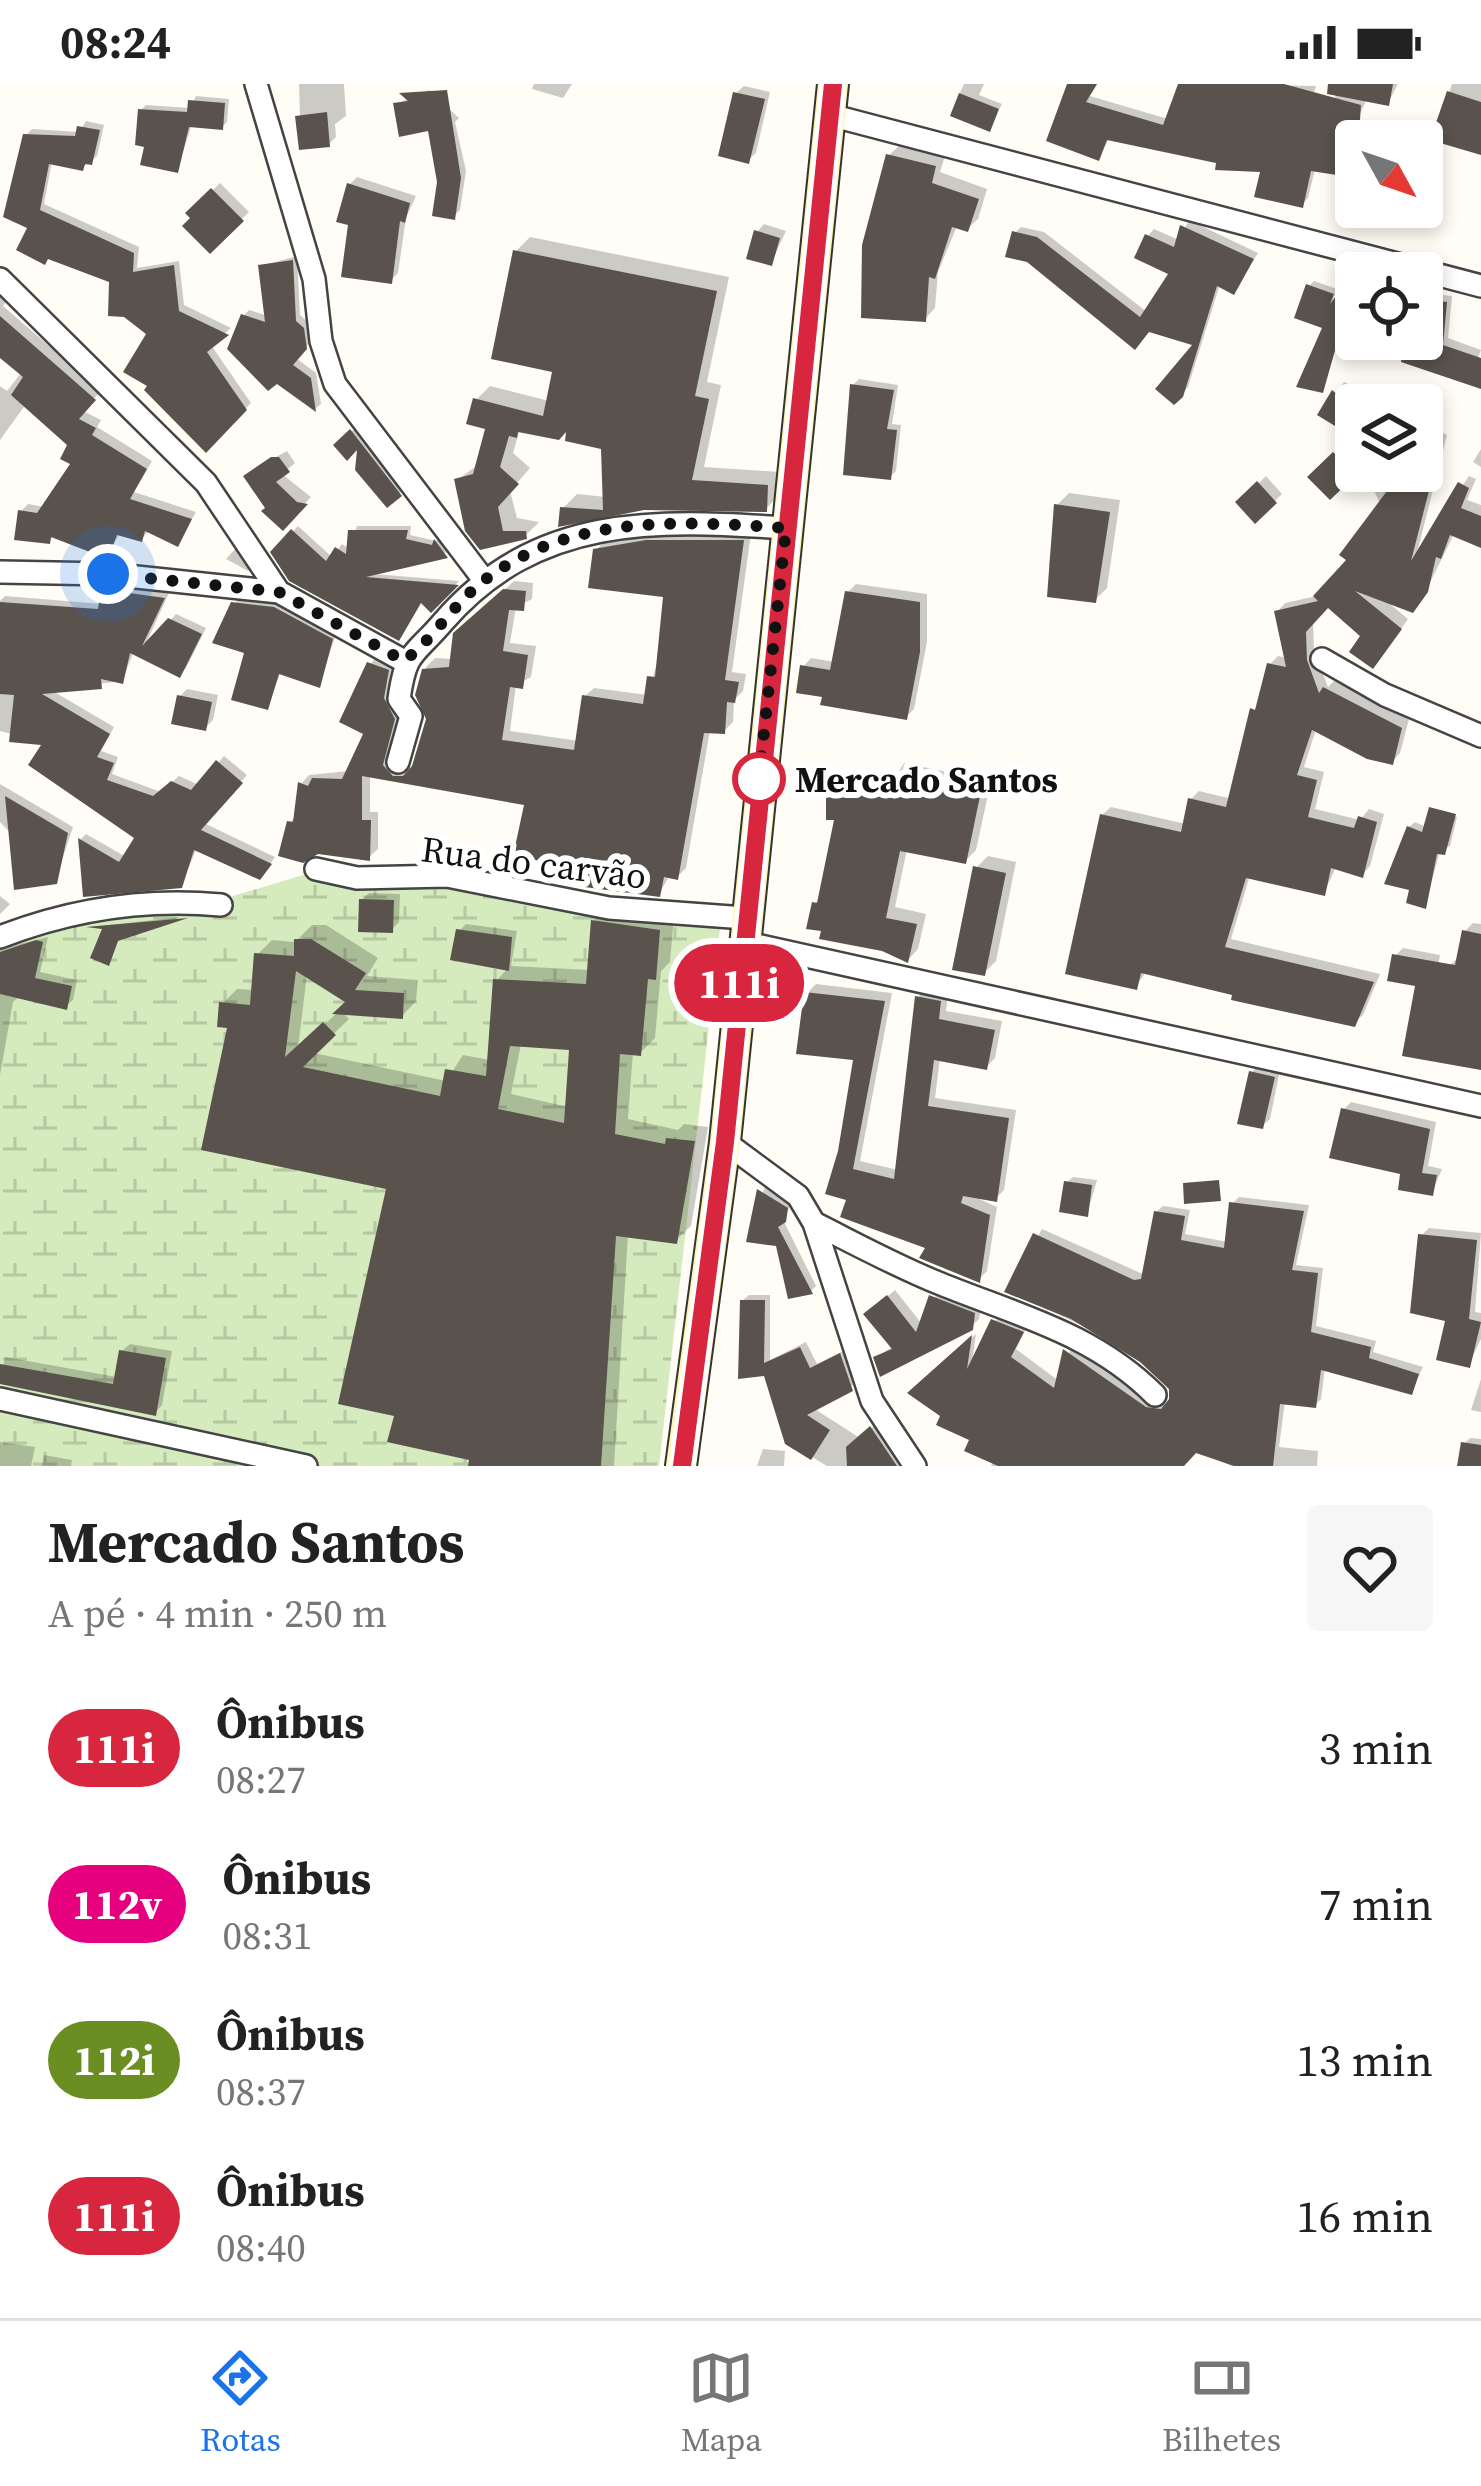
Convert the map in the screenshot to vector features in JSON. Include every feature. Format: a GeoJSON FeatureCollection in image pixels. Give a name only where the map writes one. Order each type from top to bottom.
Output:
{"type":"FeatureCollection","features":[{"type":"Feature","properties":{"kind":"main road"},"geometry":{"type":"LineString","coordinates":[[681,1466],[725,1142],[831,99]]}},
{"type":"Feature","properties":{"kind":"street"},"geometry":{"type":"LineString","coordinates":[[256,84],[314,279],[321,341],[335,385],[484,580]]}},
{"type":"Feature","properties":{"kind":"street"},"geometry":{"type":"LineString","coordinates":[[831,99],[1481,286]]}},
{"type":"Feature","properties":{"kind":"street"},"geometry":{"type":"LineString","coordinates":[[0,279],[206,483],[279,592]]}},
{"type":"Feature","properties":{"kind":"street"},"geometry":{"type":"LineString","coordinates":[[398,762],[411,716],[399,698],[404,661],[484,580],[560,540],[610,528],[671,520],[786,528]]}},
{"type":"Feature","properties":{"kind":"street"},"geometry":{"type":"LineString","coordinates":[[0,572],[108,574],[279,592],[404,661]]}},
{"type":"Feature","properties":{"kind":"street"},"geometry":{"type":"LineString","coordinates":[[1322,659],[1385,694],[1481,736]]}},
{"type":"Feature","properties":{"kind":"street","name":"Rua do carvão"},"geometry":{"type":"LineString","coordinates":[[316,869],[357,878],[447,876],[744,930],[1481,1106]]}},
{"type":"Feature","properties":{"kind":"street"},"geometry":{"type":"LineString","coordinates":[[0,937],[79,911],[125,904],[173,900],[221,905]]}},
{"type":"Feature","properties":{"kind":"street"},"geometry":{"type":"LineString","coordinates":[[725,1142],[798,1196],[814,1223],[872,1401],[916,1466]]}},
{"type":"Feature","properties":{"kind":"street"},"geometry":{"type":"LineString","coordinates":[[814,1223],[934,1282],[1085,1341],[1120,1360],[1155,1395]]}},
{"type":"Feature","properties":{"kind":"street"},"geometry":{"type":"LineString","coordinates":[[0,1399],[306,1466]]}},
{"type":"Feature","properties":{"kind":"green space"},"geometry":{"type":"Polygon","coordinates":[[[310,873],[721,920],[659,1466],[0,1466],[0,930],[216,901],[310,873]]]}},
{"type":"Feature","properties":{"kind":"building"},"geometry":{"type":"Polygon","coordinates":[[[1067,84],[1097,84],[1086,102],[1163,125],[1178,84],[1284,84],[1361,105],[1360,120],[1335,120],[1335,175],[1311,171],[1303,208],[1254,197],[1260,172],[1215,170],[1216,163],[1107,140],[1099,161],[1046,141],[1067,84]]]}},
{"type":"Feature","properties":{"kind":"building"},"geometry":{"type":"Polygon","coordinates":[[[1328,84],[1393,84],[1389,106],[1327,94],[1328,84]]]}},
{"type":"Feature","properties":{"kind":"building"},"geometry":{"type":"Polygon","coordinates":[[[447,90],[461,178],[455,220],[432,216],[437,182],[428,131],[399,137],[393,103],[408,101],[399,93],[447,90]]]}},
{"type":"Feature","properties":{"kind":"building"},"geometry":{"type":"Polygon","coordinates":[[[1447,91],[1481,102],[1481,155],[1443,144],[1443,120],[1437,120],[1447,91]]]}},
{"type":"Feature","properties":{"kind":"building"},"geometry":{"type":"Polygon","coordinates":[[[733,92],[765,99],[749,164],[718,156],[733,92]]]}},
{"type":"Feature","properties":{"kind":"building"},"geometry":{"type":"Polygon","coordinates":[[[959,93],[999,109],[990,132],[950,116],[959,93]]]}},
{"type":"Feature","properties":{"kind":"building"},"geometry":{"type":"Polygon","coordinates":[[[188,100],[225,103],[223,130],[189,127],[178,173],[140,165],[144,147],[135,145],[138,109],[187,112],[188,100]]]}},
{"type":"Feature","properties":{"kind":"building"},"geometry":{"type":"Polygon","coordinates":[[[327,112],[330,147],[299,150],[295,116],[327,112]]]}},
{"type":"Feature","properties":{"kind":"building"},"geometry":{"type":"Polygon","coordinates":[[[77,126],[100,130],[92,165],[85,164],[83,171],[49,164],[40,210],[134,253],[133,272],[174,265],[179,311],[229,335],[207,352],[247,410],[206,453],[144,390],[147,386],[123,372],[146,334],[124,317],[108,316],[109,282],[48,259],[45,265],[16,250],[27,228],[3,217],[23,134],[75,136],[77,126]]]}},
{"type":"Feature","properties":{"kind":"building"},"geometry":{"type":"Polygon","coordinates":[[[886,154],[936,166],[932,183],[979,199],[968,232],[952,227],[935,279],[929,277],[926,322],[861,318],[862,245],[886,154]]]}},
{"type":"Feature","properties":{"kind":"building"},"geometry":{"type":"Polygon","coordinates":[[[347,183],[410,203],[405,223],[400,221],[392,284],[341,277],[348,225],[336,222],[347,183]]]}},
{"type":"Feature","properties":{"kind":"building"},"geometry":{"type":"Polygon","coordinates":[[[211,188],[244,221],[210,254],[182,226],[190,218],[185,213],[211,188]]]}},
{"type":"Feature","properties":{"kind":"building"},"geometry":{"type":"Polygon","coordinates":[[[1180,225],[1254,259],[1234,295],[1217,286],[1183,397],[1174,405],[1155,389],[1192,345],[1149,332],[1135,350],[1027,262],[1005,257],[1012,231],[1037,237],[1140,317],[1168,274],[1134,258],[1145,234],[1174,247],[1180,225]]]}},
{"type":"Feature","properties":{"kind":"building"},"geometry":{"type":"Polygon","coordinates":[[[754,230],[780,238],[772,266],[746,259],[754,230]]]}},
{"type":"Feature","properties":{"kind":"building"},"geometry":{"type":"Polygon","coordinates":[[[513,250],[717,291],[695,396],[709,399],[692,480],[768,485],[767,512],[644,510],[558,527],[560,507],[603,510],[601,449],[565,441],[566,432],[559,440],[518,432],[517,438],[509,436],[500,467],[519,484],[498,507],[503,531],[526,531],[527,539],[480,550],[465,531],[454,479],[473,474],[485,429],[466,424],[473,398],[543,416],[552,372],[491,359],[513,250]]]}},
{"type":"Feature","properties":{"kind":"building"},"geometry":{"type":"Polygon","coordinates":[[[293,260],[296,321],[304,328],[307,349],[293,365],[311,378],[316,412],[277,384],[268,391],[227,349],[241,314],[265,322],[258,265],[293,260]]]}},
{"type":"Feature","properties":{"kind":"building"},"geometry":{"type":"Polygon","coordinates":[[[1306,284],[1334,294],[1330,304],[1335,298],[1335,350],[1323,393],[1296,387],[1322,328],[1294,318],[1306,284]]]}},
{"type":"Feature","properties":{"kind":"building"},"geometry":{"type":"Polygon","coordinates":[[[0,316],[96,400],[79,419],[96,428],[92,435],[147,469],[130,499],[192,519],[178,547],[145,531],[142,542],[117,535],[108,559],[51,537],[50,544],[14,540],[18,510],[37,513],[70,464],[60,459],[67,445],[11,395],[23,377],[0,358],[0,316]]]}},
{"type":"Feature","properties":{"kind":"building"},"geometry":{"type":"Polygon","coordinates":[[[1443,345],[1481,358],[1481,389],[1401,362],[1443,360],[1443,345]]]}},
{"type":"Feature","properties":{"kind":"building"},"geometry":{"type":"Polygon","coordinates":[[[850,384],[894,390],[887,429],[897,430],[891,480],[843,475],[850,384]]]}},
{"type":"Feature","properties":{"kind":"building"},"geometry":{"type":"Polygon","coordinates":[[[1332,390],[1335,426],[1317,415],[1332,390]]]}},
{"type":"Feature","properties":{"kind":"building"},"geometry":{"type":"Polygon","coordinates":[[[350,429],[402,496],[387,508],[355,470],[357,450],[347,461],[333,445],[350,429]]]}},
{"type":"Feature","properties":{"kind":"building"},"geometry":{"type":"Polygon","coordinates":[[[1335,454],[1338,492],[1330,500],[1307,477],[1335,454]]]}},
{"type":"Feature","properties":{"kind":"building"},"geometry":{"type":"Polygon","coordinates":[[[271,457],[279,457],[290,472],[276,482],[297,502],[308,504],[283,531],[261,511],[265,508],[243,476],[271,457]]]}},
{"type":"Feature","properties":{"kind":"building"},"geometry":{"type":"Polygon","coordinates":[[[1257,481],[1277,503],[1255,524],[1235,502],[1257,481]]]}},
{"type":"Feature","properties":{"kind":"building"},"geometry":{"type":"Polygon","coordinates":[[[1458,482],[1469,488],[1461,508],[1481,516],[1481,548],[1450,535],[1441,559],[1436,557],[1428,592],[1413,613],[1355,591],[1402,629],[1373,669],[1349,652],[1360,636],[1328,608],[1306,632],[1307,660],[1319,693],[1323,687],[1402,728],[1393,765],[1367,759],[1312,730],[1297,775],[1317,780],[1308,817],[1354,828],[1358,816],[1377,822],[1363,878],[1331,868],[1325,896],[1246,878],[1225,947],[1374,982],[1355,1027],[1231,1000],[1232,995],[1141,973],[1137,990],[1065,974],[1100,814],[1181,832],[1188,798],[1226,807],[1250,708],[1255,710],[1267,663],[1286,667],[1274,611],[1318,601],[1313,596],[1346,560],[1339,555],[1386,492],[1429,492],[1411,561],[1458,482]]]}},
{"type":"Feature","properties":{"kind":"building"},"geometry":{"type":"Polygon","coordinates":[[[1054,504],[1110,512],[1096,603],[1047,597],[1054,504]]]}},
{"type":"Feature","properties":{"kind":"building"},"geometry":{"type":"Polygon","coordinates":[[[291,529],[326,561],[335,547],[346,554],[348,530],[408,530],[406,539],[432,545],[434,539],[448,558],[366,577],[459,585],[431,613],[421,603],[399,641],[289,581],[270,552],[291,529]]]}},
{"type":"Feature","properties":{"kind":"building"},"geometry":{"type":"Polygon","coordinates":[[[646,540],[744,540],[725,680],[739,682],[735,703],[727,702],[725,734],[704,733],[678,880],[664,877],[660,897],[577,886],[581,868],[513,856],[524,805],[362,776],[362,820],[371,820],[370,861],[318,854],[303,863],[278,856],[287,821],[293,822],[298,782],[308,786],[312,778],[342,779],[363,734],[339,722],[367,662],[389,670],[384,698],[395,719],[383,765],[393,776],[403,776],[412,766],[426,719],[415,695],[422,669],[449,667],[453,633],[503,589],[526,591],[524,611],[509,610],[503,651],[528,655],[523,689],[510,687],[502,740],[574,750],[582,695],[643,704],[647,676],[655,677],[663,597],[588,588],[593,549],[646,540]]]}},
{"type":"Feature","properties":{"kind":"building"},"geometry":{"type":"Polygon","coordinates":[[[101,589],[165,598],[142,646],[168,618],[202,634],[180,678],[130,653],[123,684],[101,679],[102,689],[42,694],[110,734],[97,757],[114,763],[107,780],[153,796],[171,781],[191,790],[216,760],[243,783],[201,830],[272,864],[260,880],[194,850],[182,888],[83,897],[78,838],[119,862],[134,838],[28,765],[41,745],[9,742],[14,695],[0,694],[0,602],[98,609],[101,589]]]}},
{"type":"Feature","properties":{"kind":"building"},"geometry":{"type":"Polygon","coordinates":[[[845,591],[920,602],[920,652],[907,720],[820,705],[822,697],[796,693],[800,665],[830,670],[845,591]]]}},
{"type":"Feature","properties":{"kind":"building"},"geometry":{"type":"Polygon","coordinates":[[[231,602],[274,607],[333,639],[320,688],[279,674],[268,710],[231,700],[244,653],[212,643],[231,602]]]}},
{"type":"Feature","properties":{"kind":"building"},"geometry":{"type":"Polygon","coordinates":[[[177,695],[212,702],[206,731],[171,724],[177,695]]]}},
{"type":"Feature","properties":{"kind":"building"},"geometry":{"type":"Polygon","coordinates":[[[890,773],[981,791],[966,864],[900,851],[886,918],[917,924],[908,963],[882,951],[819,939],[821,931],[806,929],[812,902],[817,903],[834,820],[826,820],[826,794],[886,793],[890,773]]]}},
{"type":"Feature","properties":{"kind":"building"},"geometry":{"type":"Polygon","coordinates":[[[5,796],[68,833],[57,884],[14,890],[5,796]]]}},
{"type":"Feature","properties":{"kind":"building"},"geometry":{"type":"Polygon","coordinates":[[[1429,807],[1456,814],[1445,855],[1437,854],[1426,909],[1406,903],[1409,890],[1384,884],[1407,826],[1422,832],[1429,807]]]}},
{"type":"Feature","properties":{"kind":"building"},"geometry":{"type":"Polygon","coordinates":[[[973,866],[1006,873],[985,976],[952,970],[973,866]]]}},
{"type":"Feature","properties":{"kind":"building"},"geometry":{"type":"Polygon","coordinates":[[[359,899],[394,900],[393,933],[358,932],[359,899]]]}},
{"type":"Feature","properties":{"kind":"building"},"geometry":{"type":"Polygon","coordinates":[[[188,918],[118,941],[109,966],[90,958],[102,929],[86,927],[188,918]]]}},
{"type":"Feature","properties":{"kind":"building"},"geometry":{"type":"Polygon","coordinates":[[[591,920],[660,930],[656,980],[648,979],[641,1056],[620,1054],[615,1134],[665,1144],[666,1138],[695,1141],[677,1244],[616,1236],[601,1466],[468,1466],[469,1460],[387,1442],[394,1416],[338,1404],[386,1189],[201,1150],[227,1028],[217,1027],[219,1002],[250,1005],[254,953],[294,956],[294,939],[311,939],[366,973],[355,990],[404,993],[403,1019],[332,1014],[345,1002],[296,971],[285,1057],[323,1022],[336,1035],[303,1067],[440,1096],[445,1069],[486,1076],[493,979],[586,984],[591,920]],[[510,1046],[498,1109],[564,1123],[569,1050],[510,1046]]]}},
{"type":"Feature","properties":{"kind":"building"},"geometry":{"type":"Polygon","coordinates":[[[456,929],[512,937],[509,971],[450,960],[456,929]]]}},
{"type":"Feature","properties":{"kind":"building"},"geometry":{"type":"Polygon","coordinates":[[[1462,930],[1481,934],[1481,1070],[1402,1056],[1415,986],[1387,981],[1392,954],[1455,965],[1462,930]]]}},
{"type":"Feature","properties":{"kind":"building"},"geometry":{"type":"Polygon","coordinates":[[[43,942],[35,978],[72,986],[67,1010],[0,994],[0,952],[43,942]]]}},
{"type":"Feature","properties":{"kind":"building"},"geometry":{"type":"Polygon","coordinates":[[[804,992],[885,1001],[853,1169],[894,1179],[915,996],[941,1001],[939,1019],[995,1030],[987,1070],[934,1060],[928,1106],[1009,1118],[997,1202],[963,1196],[961,1203],[990,1215],[980,1283],[919,1258],[925,1248],[840,1217],[846,1200],[825,1194],[838,1151],[853,1060],[796,1054],[804,992]]]}},
{"type":"Feature","properties":{"kind":"building"},"geometry":{"type":"Polygon","coordinates":[[[1249,1071],[1275,1077],[1263,1129],[1237,1124],[1249,1071]]]}},
{"type":"Feature","properties":{"kind":"building"},"geometry":{"type":"Polygon","coordinates":[[[1341,1108],[1430,1129],[1422,1173],[1437,1175],[1433,1196],[1398,1190],[1400,1174],[1329,1158],[1341,1108]]]}},
{"type":"Feature","properties":{"kind":"building"},"geometry":{"type":"Polygon","coordinates":[[[1219,1180],[1221,1201],[1184,1204],[1183,1183],[1219,1180]]]}},
{"type":"Feature","properties":{"kind":"building"},"geometry":{"type":"Polygon","coordinates":[[[1064,1181],[1092,1185],[1088,1217],[1059,1212],[1064,1181]]]}},
{"type":"Feature","properties":{"kind":"building"},"geometry":{"type":"Polygon","coordinates":[[[757,1189],[788,1208],[786,1222],[778,1227],[813,1294],[788,1299],[776,1246],[746,1242],[757,1189]]]}},
{"type":"Feature","properties":{"kind":"building"},"geometry":{"type":"Polygon","coordinates":[[[1229,1202],[1304,1211],[1292,1270],[1318,1273],[1311,1332],[1371,1347],[1369,1358],[1419,1374],[1412,1395],[1321,1370],[1316,1408],[1280,1404],[1273,1466],[1234,1466],[1196,1453],[1184,1466],[998,1466],[964,1451],[969,1440],[936,1425],[940,1416],[907,1393],[972,1335],[967,1369],[991,1319],[1024,1332],[1011,1357],[1054,1388],[1063,1349],[1146,1407],[1161,1409],[1169,1399],[1169,1389],[1140,1362],[1071,1319],[1004,1292],[1033,1233],[1134,1280],[1141,1279],[1154,1211],[1185,1216],[1181,1240],[1224,1248],[1229,1202]]]}},
{"type":"Feature","properties":{"kind":"building"},"geometry":{"type":"Polygon","coordinates":[[[1418,1234],[1477,1240],[1469,1319],[1481,1322],[1470,1368],[1436,1360],[1445,1321],[1410,1313],[1418,1234]]]}},
{"type":"Feature","properties":{"kind":"building"},"geometry":{"type":"Polygon","coordinates":[[[887,1295],[916,1332],[929,1295],[975,1313],[973,1330],[880,1377],[873,1357],[892,1349],[863,1314],[887,1295]]]}},
{"type":"Feature","properties":{"kind":"building"},"geometry":{"type":"Polygon","coordinates":[[[740,1300],[765,1300],[764,1363],[800,1347],[810,1368],[840,1353],[853,1391],[807,1415],[830,1430],[811,1460],[785,1444],[764,1376],[738,1379],[740,1300]]]}},
{"type":"Feature","properties":{"kind":"building"},"geometry":{"type":"Polygon","coordinates":[[[119,1350],[166,1358],[156,1416],[0,1384],[0,1364],[113,1384],[119,1350]]]}},
{"type":"Feature","properties":{"kind":"building"},"geometry":{"type":"Polygon","coordinates":[[[870,1426],[897,1466],[847,1466],[846,1447],[870,1426]]]}},
{"type":"Feature","properties":{"kind":"building"},"geometry":{"type":"Polygon","coordinates":[[[1461,1442],[1481,1445],[1481,1466],[1457,1466],[1461,1442]]]}},
{"type":"Feature","properties":{"kind":"bus line","name":"111i"},"geometry":{"type":"LineString","coordinates":[[682,1466],[725,1142],[758,782],[833,84]]}},
{"type":"Feature","properties":{"kind":"place","name":"Mercado Santos"},"geometry":{"type":"Point","coordinates":[759,779]}},
{"type":"Feature","properties":{"kind":"route"},"geometry":{"type":"LineString","coordinates":[[108,574],[196,587],[279,592],[404,661],[484,580],[560,540],[671,520],[786,528],[759,779]]}}]}
